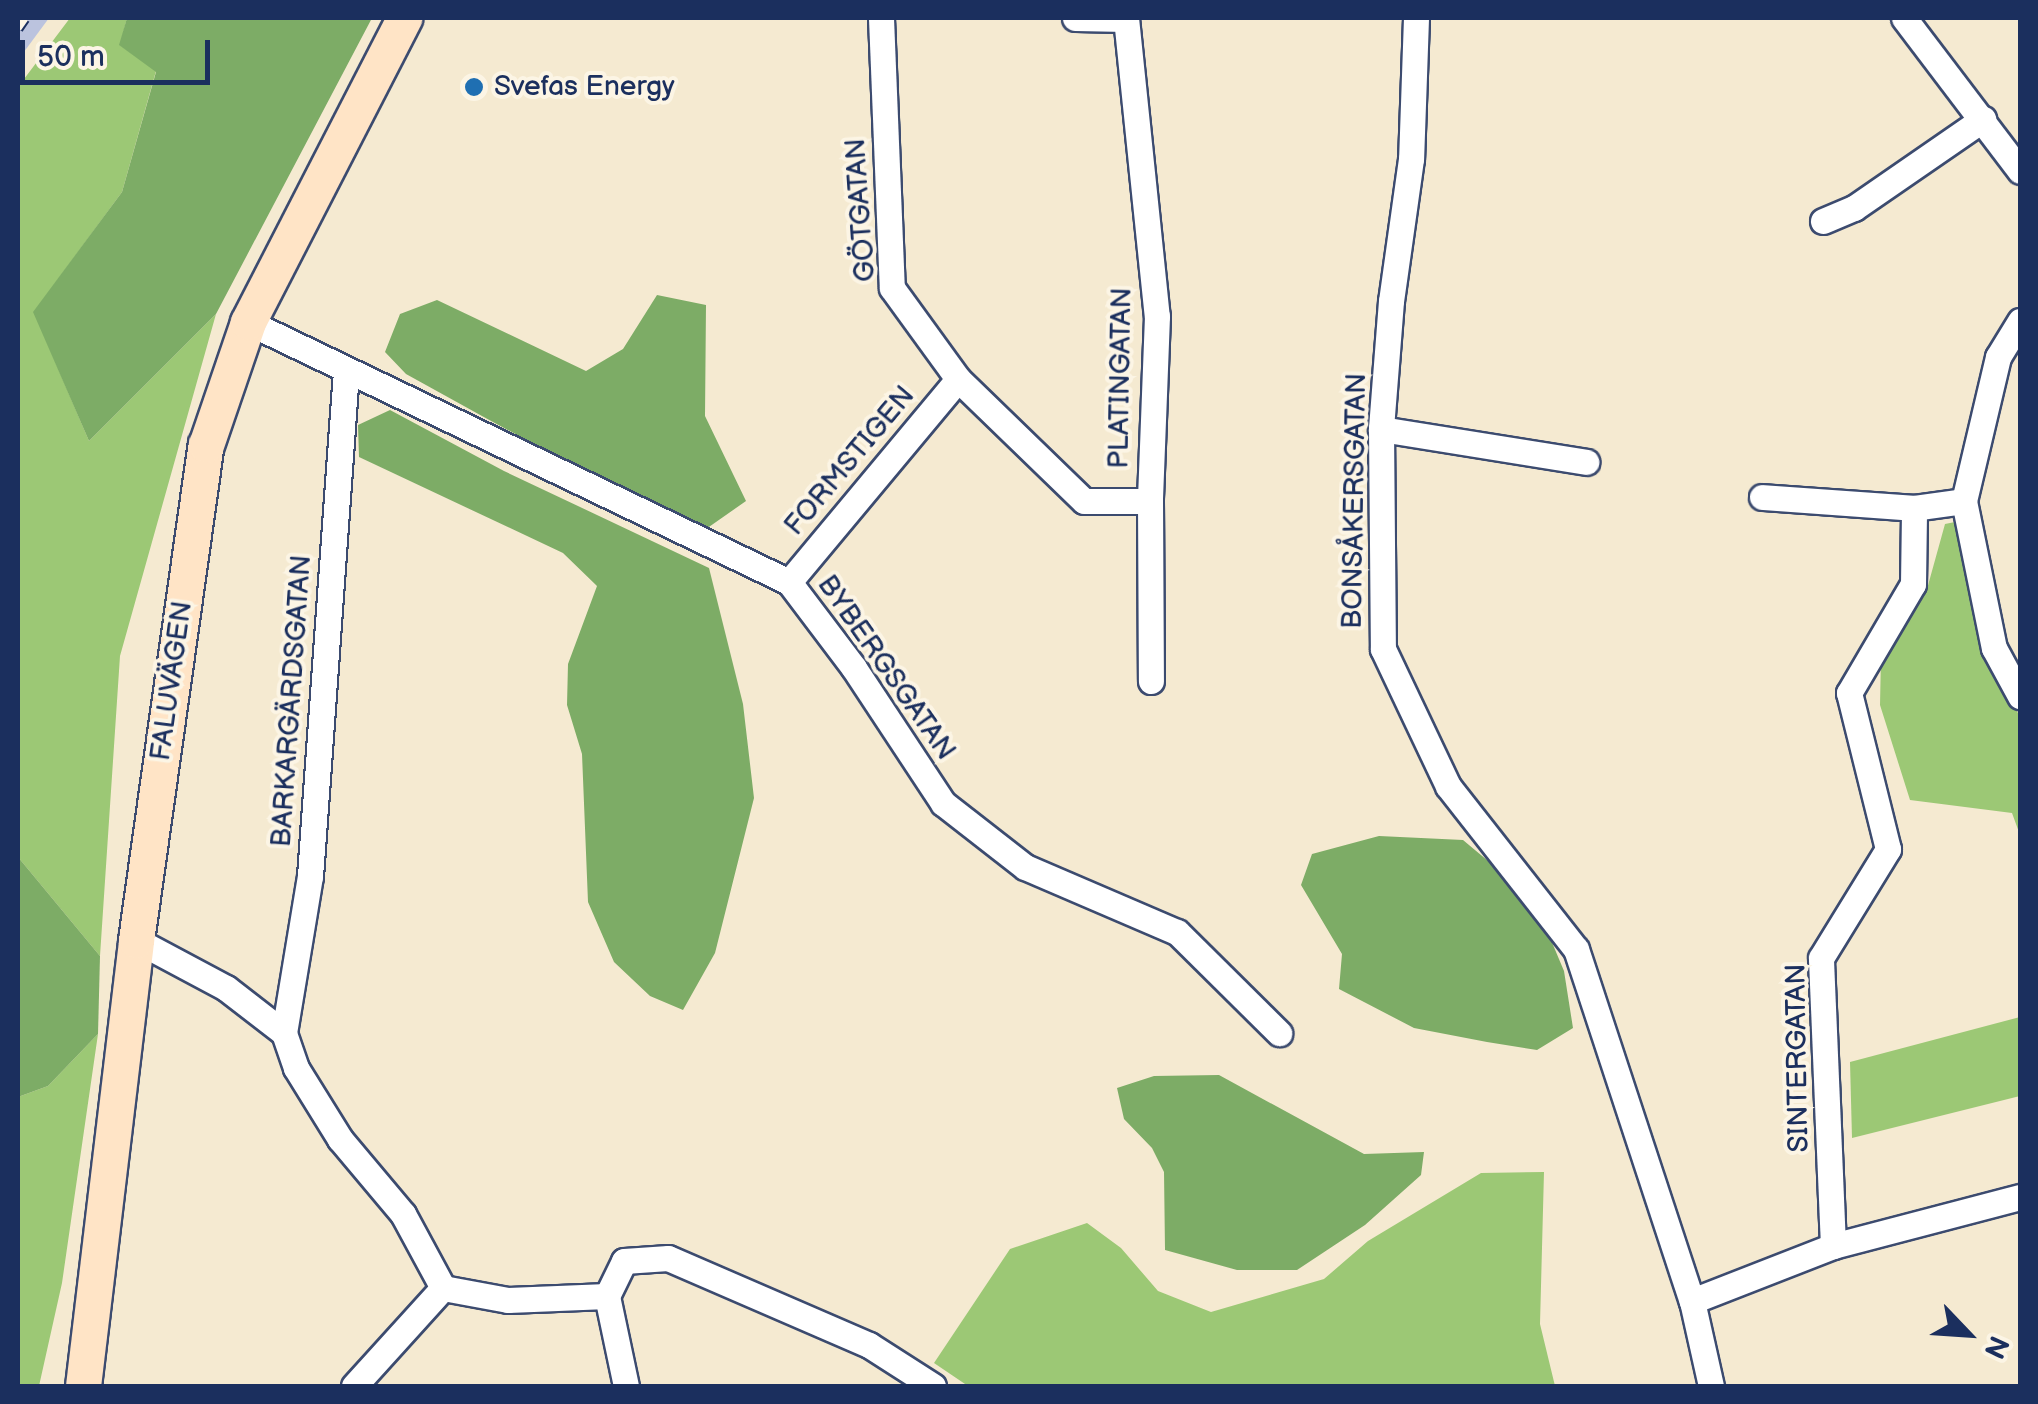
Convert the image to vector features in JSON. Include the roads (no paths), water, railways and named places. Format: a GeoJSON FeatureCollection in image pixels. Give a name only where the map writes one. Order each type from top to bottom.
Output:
{"type":"FeatureCollection","features":[{"type":"Feature","properties":{"kind":"street","name":"FALUVÄGEN"},"geometry":{"type":"LineString","coordinates":[[83,1386],[136,940],[206,445],[248,322],[404,18]]}},
{"type":"Feature","properties":{"kind":"street","name":"GÖTGATAN"},"geometry":{"type":"LineString","coordinates":[[881,18],[892,288],[958,378],[1084,501],[1150,501]]}},
{"type":"Feature","properties":{"kind":"street"},"geometry":{"type":"LineString","coordinates":[[1075,18],[1126,18]]}},
{"type":"Feature","properties":{"kind":"street","name":"PLATINGATAN"},"geometry":{"type":"LineString","coordinates":[[1126,18],[1157,316],[1150,501],[1151,681]]}},
{"type":"Feature","properties":{"kind":"street","name":"BONSÅKERSGATAN"},"geometry":{"type":"LineString","coordinates":[[1416,18],[1411,159],[1391,301],[1381,429],[1383,649],[1448,786],[1576,949],[1692,1302],[1711,1386]]}},
{"type":"Feature","properties":{"kind":"street"},"geometry":{"type":"LineString","coordinates":[[1904,18],[2020,171]]}},
{"type":"Feature","properties":{"kind":"street"},"geometry":{"type":"LineString","coordinates":[[1823,220],[1854,208],[1984,119]]}},
{"type":"Feature","properties":{"kind":"street"},"geometry":{"type":"LineString","coordinates":[[2020,321],[1998,357],[1964,502],[1994,648],[2020,696]]}},
{"type":"Feature","properties":{"kind":"street"},"geometry":{"type":"LineString","coordinates":[[248,322],[346,372]]}},
{"type":"Feature","properties":{"kind":"street","name":"BYBERGSGATAN"},"geometry":{"type":"LineString","coordinates":[[346,372],[788,582],[854,668],[943,803],[1025,867],[1177,932],[1279,1033]]}},
{"type":"Feature","properties":{"kind":"street","name":"BARKARGÄRDSGATAN"},"geometry":{"type":"LineString","coordinates":[[284,1033],[310,876],[346,372]]}},
{"type":"Feature","properties":{"kind":"street","name":"FORMSTIGEN"},"geometry":{"type":"LineString","coordinates":[[788,582],[958,378]]}},
{"type":"Feature","properties":{"kind":"street"},"geometry":{"type":"LineString","coordinates":[[1381,429],[1586,462]]}},
{"type":"Feature","properties":{"kind":"street"},"geometry":{"type":"LineString","coordinates":[[1762,497],[1914,508],[1964,502]]}},
{"type":"Feature","properties":{"kind":"street","name":"SINTERGATAN"},"geometry":{"type":"LineString","coordinates":[[1833,1246],[1820,958],[1888,849],[1848,692],[1913,584],[1914,508]]}},
{"type":"Feature","properties":{"kind":"street"},"geometry":{"type":"LineString","coordinates":[[136,940],[226,988],[284,1033],[296,1068],[340,1139],[403,1214],[443,1288]]}},
{"type":"Feature","properties":{"kind":"street"},"geometry":{"type":"LineString","coordinates":[[1692,1302],[1833,1246],[2020,1196]]}},
{"type":"Feature","properties":{"kind":"street"},"geometry":{"type":"LineString","coordinates":[[626,1386],[607,1296],[624,1261],[668,1258],[869,1346],[933,1386]]}},
{"type":"Feature","properties":{"kind":"street"},"geometry":{"type":"LineString","coordinates":[[443,1288],[508,1300],[607,1296]]}},
{"type":"Feature","properties":{"kind":"street"},"geometry":{"type":"LineString","coordinates":[[354,1386],[443,1288]]}},
{"type":"Feature","properties":{"kind":"railway"},"geometry":{"type":"LineString","coordinates":[[18,28],[25,18]]}},
{"type":"Feature","properties":{"kind":"place","name":"Svefas Energy"},"geometry":{"type":"Point","coordinates":[474,87]}}]}
